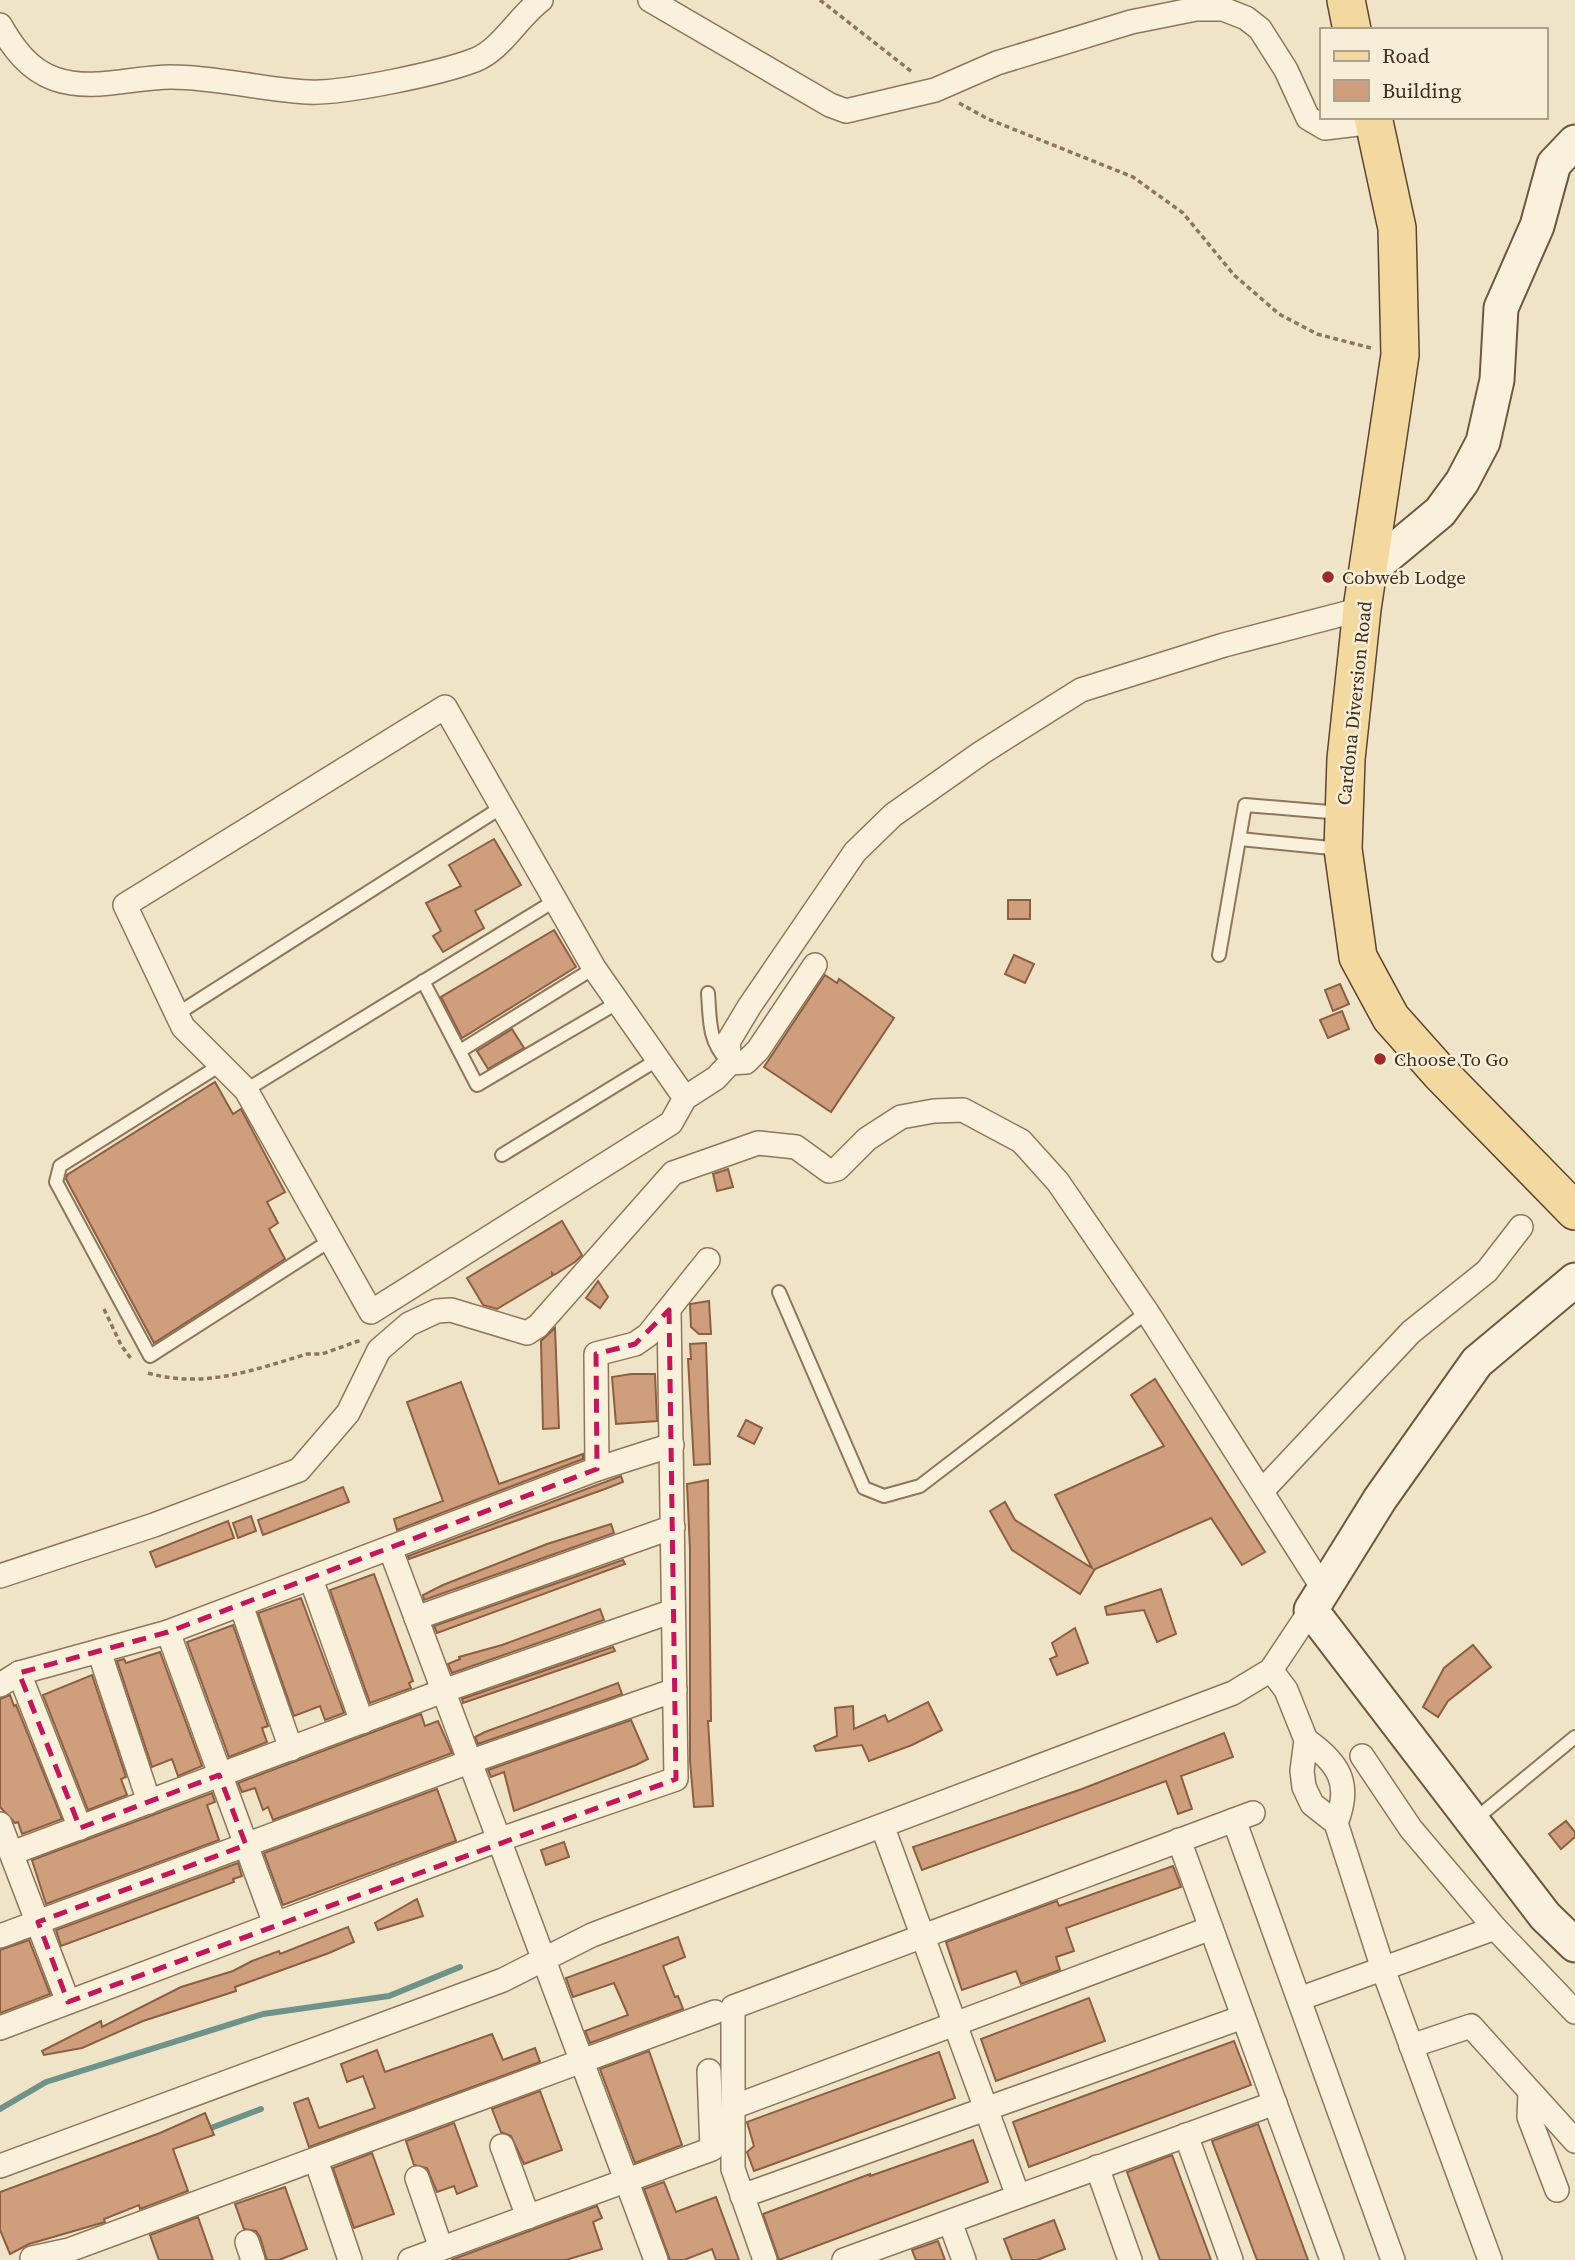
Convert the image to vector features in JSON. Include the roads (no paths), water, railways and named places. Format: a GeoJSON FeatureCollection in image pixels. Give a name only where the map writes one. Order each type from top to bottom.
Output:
{"type":"FeatureCollection","features":[{"type":"Feature","properties":{"kind":"main road"},"geometry":{"type":"LineString","coordinates":[[1346,0],[1352,28]]}},
{"type":"Feature","properties":{"kind":"main road","name":"Cardona Diversion Road"},"geometry":{"type":"LineString","coordinates":[[1373,120],[1397,228],[1400,355],[1362,609],[1344,814],[1343,849],[1358,957],[1391,1018],[1440,1073],[1573,1204]]}},
{"type":"Feature","properties":{"kind":"street"},"geometry":{"type":"LineString","coordinates":[[0,25],[15,51],[36,71],[84,86],[172,77],[312,93],[430,73],[474,61],[487,55],[518,19],[541,0]]}},
{"type":"Feature","properties":{"kind":"street"},"geometry":{"type":"LineString","coordinates":[[650,0],[660,3],[831,105],[846,111],[935,90],[997,64],[1131,22],[1196,9],[1223,9],[1246,18],[1260,29],[1286,71],[1308,118],[1325,128],[1373,120]]}},
{"type":"Feature","properties":{"kind":"street"},"geometry":{"type":"LineString","coordinates":[[1369,571],[1440,512],[1462,482],[1483,442],[1497,380],[1502,308],[1537,226],[1554,164],[1575,142]]}},
{"type":"Feature","properties":{"kind":"street"},"geometry":{"type":"LineString","coordinates":[[730,1063],[728,1042],[749,1007],[855,852],[893,815],[981,753],[1081,690],[1224,645],[1362,609]]}},
{"type":"Feature","properties":{"kind":"street"},"geometry":{"type":"LineString","coordinates":[[685,1098],[594,968],[445,707],[125,905],[183,1027],[246,1090],[371,1312],[671,1124],[685,1098],[716,1078],[730,1063],[746,1062],[758,1050],[815,965]]}},
{"type":"Feature","properties":{"kind":"street"},"geometry":{"type":"LineString","coordinates":[[0,1576],[153,1525],[299,1470],[348,1413],[379,1350],[409,1324],[437,1311],[451,1310],[527,1333],[538,1326],[673,1173],[758,1143],[796,1147],[829,1171],[837,1169],[867,1139],[901,1117],[963,1110],[1021,1141],[1058,1182],[1147,1312],[1262,1491],[1318,1600],[1473,1821],[1545,1916],[1575,1945]]}},
{"type":"Feature","properties":{"kind":"street"},"geometry":{"type":"LineString","coordinates":[[1262,1491],[1410,1332],[1487,1271],[1521,1227]]}},
{"type":"Feature","properties":{"kind":"street"},"geometry":{"type":"LineString","coordinates":[[597,1469],[596,1354],[635,1344],[648,1335],[708,1260]]}},
{"type":"Feature","properties":{"kind":"street"},"geometry":{"type":"LineString","coordinates":[[0,2166],[503,1980],[592,1935],[883,1828],[1233,1693],[1270,1670],[1318,1600],[1380,1499],[1477,1362],[1575,1280]]}},
{"type":"Feature","properties":{"kind":"street"},"geometry":{"type":"LineString","coordinates":[[0,2028],[498,1840],[676,1779],[669,1310]]}},
{"type":"Feature","properties":{"kind":"street"},"geometry":{"type":"LineString","coordinates":[[80,1828],[9,1679],[168,1632],[597,1469],[672,1445]]}},
{"type":"Feature","properties":{"kind":"street"},"geometry":{"type":"LineString","coordinates":[[416,1618],[673,1527]]}},
{"type":"Feature","properties":{"kind":"street"},"geometry":{"type":"LineString","coordinates":[[390,1548],[656,2260]]}},
{"type":"Feature","properties":{"kind":"street"},"geometry":{"type":"LineString","coordinates":[[311,1579],[362,1722]]}},
{"type":"Feature","properties":{"kind":"street"},"geometry":{"type":"LineString","coordinates":[[240,1605],[291,1749]]}},
{"type":"Feature","properties":{"kind":"street"},"geometry":{"type":"LineString","coordinates":[[12,1853],[443,1691],[673,1611]]}},
{"type":"Feature","properties":{"kind":"street"},"geometry":{"type":"LineString","coordinates":[[168,1632],[275,1924]]}},
{"type":"Feature","properties":{"kind":"street"},"geometry":{"type":"LineString","coordinates":[[99,1651],[149,1802]]}},
{"type":"Feature","properties":{"kind":"street"},"geometry":{"type":"LineString","coordinates":[[1270,1670],[1286,1690],[1306,1740],[1302,1772],[1304,1787],[1312,1804],[1336,1823],[1383,1969],[1490,2260]]}},
{"type":"Feature","properties":{"kind":"street"},"geometry":{"type":"LineString","coordinates":[[0,1936],[469,1762],[675,1690]]}},
{"type":"Feature","properties":{"kind":"street"},"geometry":{"type":"LineString","coordinates":[[1306,1740],[1325,1753],[1342,1779],[1345,1802],[1336,1823]]}},
{"type":"Feature","properties":{"kind":"street"},"geometry":{"type":"LineString","coordinates":[[1362,1756],[1411,1829],[1495,1928],[1575,2012]]}},
{"type":"Feature","properties":{"kind":"street"},"geometry":{"type":"LineString","coordinates":[[765,2260],[733,2169],[733,2007],[1244,1816],[1299,1999],[1393,2260]]}},
{"type":"Feature","properties":{"kind":"street"},"geometry":{"type":"LineString","coordinates":[[0,1824],[68,2002]]}},
{"type":"Feature","properties":{"kind":"street"},"geometry":{"type":"LineString","coordinates":[[883,1828],[1018,2196]]}},
{"type":"Feature","properties":{"kind":"street"},"geometry":{"type":"LineString","coordinates":[[1179,1840],[1332,2260]]}},
{"type":"Feature","properties":{"kind":"street"},"geometry":{"type":"LineString","coordinates":[[733,2107],[1211,1928]]}},
{"type":"Feature","properties":{"kind":"street"},"geometry":{"type":"LineString","coordinates":[[1299,1999],[1495,1928]]}},
{"type":"Feature","properties":{"kind":"street"},"geometry":{"type":"LineString","coordinates":[[32,2258],[72,2255],[316,2160],[715,2012]]}},
{"type":"Feature","properties":{"kind":"street"},"geometry":{"type":"LineString","coordinates":[[742,2196],[987,2111],[1243,2017]]}},
{"type":"Feature","properties":{"kind":"street"},"geometry":{"type":"LineString","coordinates":[[1411,2046],[1471,2026],[1575,2141]]}},
{"type":"Feature","properties":{"kind":"street"},"geometry":{"type":"LineString","coordinates":[[410,2260],[712,2149],[709,2071]]}},
{"type":"Feature","properties":{"kind":"street"},"geometry":{"type":"LineString","coordinates":[[1530,2092],[1529,2117],[1559,2189]]}},
{"type":"Feature","properties":{"kind":"street"},"geometry":{"type":"LineString","coordinates":[[858,2258],[1018,2196],[1275,2104]]}},
{"type":"Feature","properties":{"kind":"street"},"geometry":{"type":"LineString","coordinates":[[1186,2135],[1231,2260]]}},
{"type":"Feature","properties":{"kind":"street"},"geometry":{"type":"LineString","coordinates":[[502,2146],[528,2217]]}},
{"type":"Feature","properties":{"kind":"street"},"geometry":{"type":"LineString","coordinates":[[316,2160],[350,2260]]}},
{"type":"Feature","properties":{"kind":"street"},"geometry":{"type":"LineString","coordinates":[[1097,2167],[1130,2260]]}},
{"type":"Feature","properties":{"kind":"street"},"geometry":{"type":"LineString","coordinates":[[417,2178],[441,2248]]}},
{"type":"Feature","properties":{"kind":"street"},"geometry":{"type":"LineString","coordinates":[[950,2222],[964,2260]]}},
{"type":"Feature","properties":{"kind":"lane"},"geometry":{"type":"LineString","coordinates":[[1219,955],[1245,805],[1344,814]]}},
{"type":"Feature","properties":{"kind":"lane"},"geometry":{"type":"LineString","coordinates":[[177,1014],[502,807]]}},
{"type":"Feature","properties":{"kind":"lane"},"geometry":{"type":"LineString","coordinates":[[1240,839],[1343,849]]}},
{"type":"Feature","properties":{"kind":"lane"},"geometry":{"type":"LineString","coordinates":[[246,1090],[556,900]]}},
{"type":"Feature","properties":{"kind":"lane"},"geometry":{"type":"LineString","coordinates":[[460,1051],[594,968]]}},
{"type":"Feature","properties":{"kind":"lane"},"geometry":{"type":"LineString","coordinates":[[423,981],[477,1086],[617,1003]]}},
{"type":"Feature","properties":{"kind":"lane"},"geometry":{"type":"LineString","coordinates":[[708,993],[712,1037],[716,1050],[730,1063]]}},
{"type":"Feature","properties":{"kind":"lane"},"geometry":{"type":"LineString","coordinates":[[502,1155],[657,1060]]}},
{"type":"Feature","properties":{"kind":"lane"},"geometry":{"type":"LineString","coordinates":[[222,1065],[60,1166],[56,1182],[149,1356],[331,1240]]}},
{"type":"Feature","properties":{"kind":"lane"},"geometry":{"type":"LineString","coordinates":[[779,1292],[864,1489],[884,1496],[920,1486],[1147,1312]]}},
{"type":"Feature","properties":{"kind":"lane"},"geometry":{"type":"LineString","coordinates":[[1473,1821],[1574,1741]]}},
{"type":"Feature","properties":{"kind":"waterway"},"geometry":{"type":"LineString","coordinates":[[0,2109],[46,2082],[263,2014],[389,1996],[460,1967]]}},
{"type":"Feature","properties":{"kind":"waterway"},"geometry":{"type":"LineString","coordinates":[[203,2131],[261,2109]]}},
{"type":"Feature","properties":{"kind":"place","name":"Cobweb Lodge"},"geometry":{"type":"Point","coordinates":[1328,577]}},
{"type":"Feature","properties":{"kind":"place","name":"Choose To Go"},"geometry":{"type":"Point","coordinates":[1380,1059]}}]}
